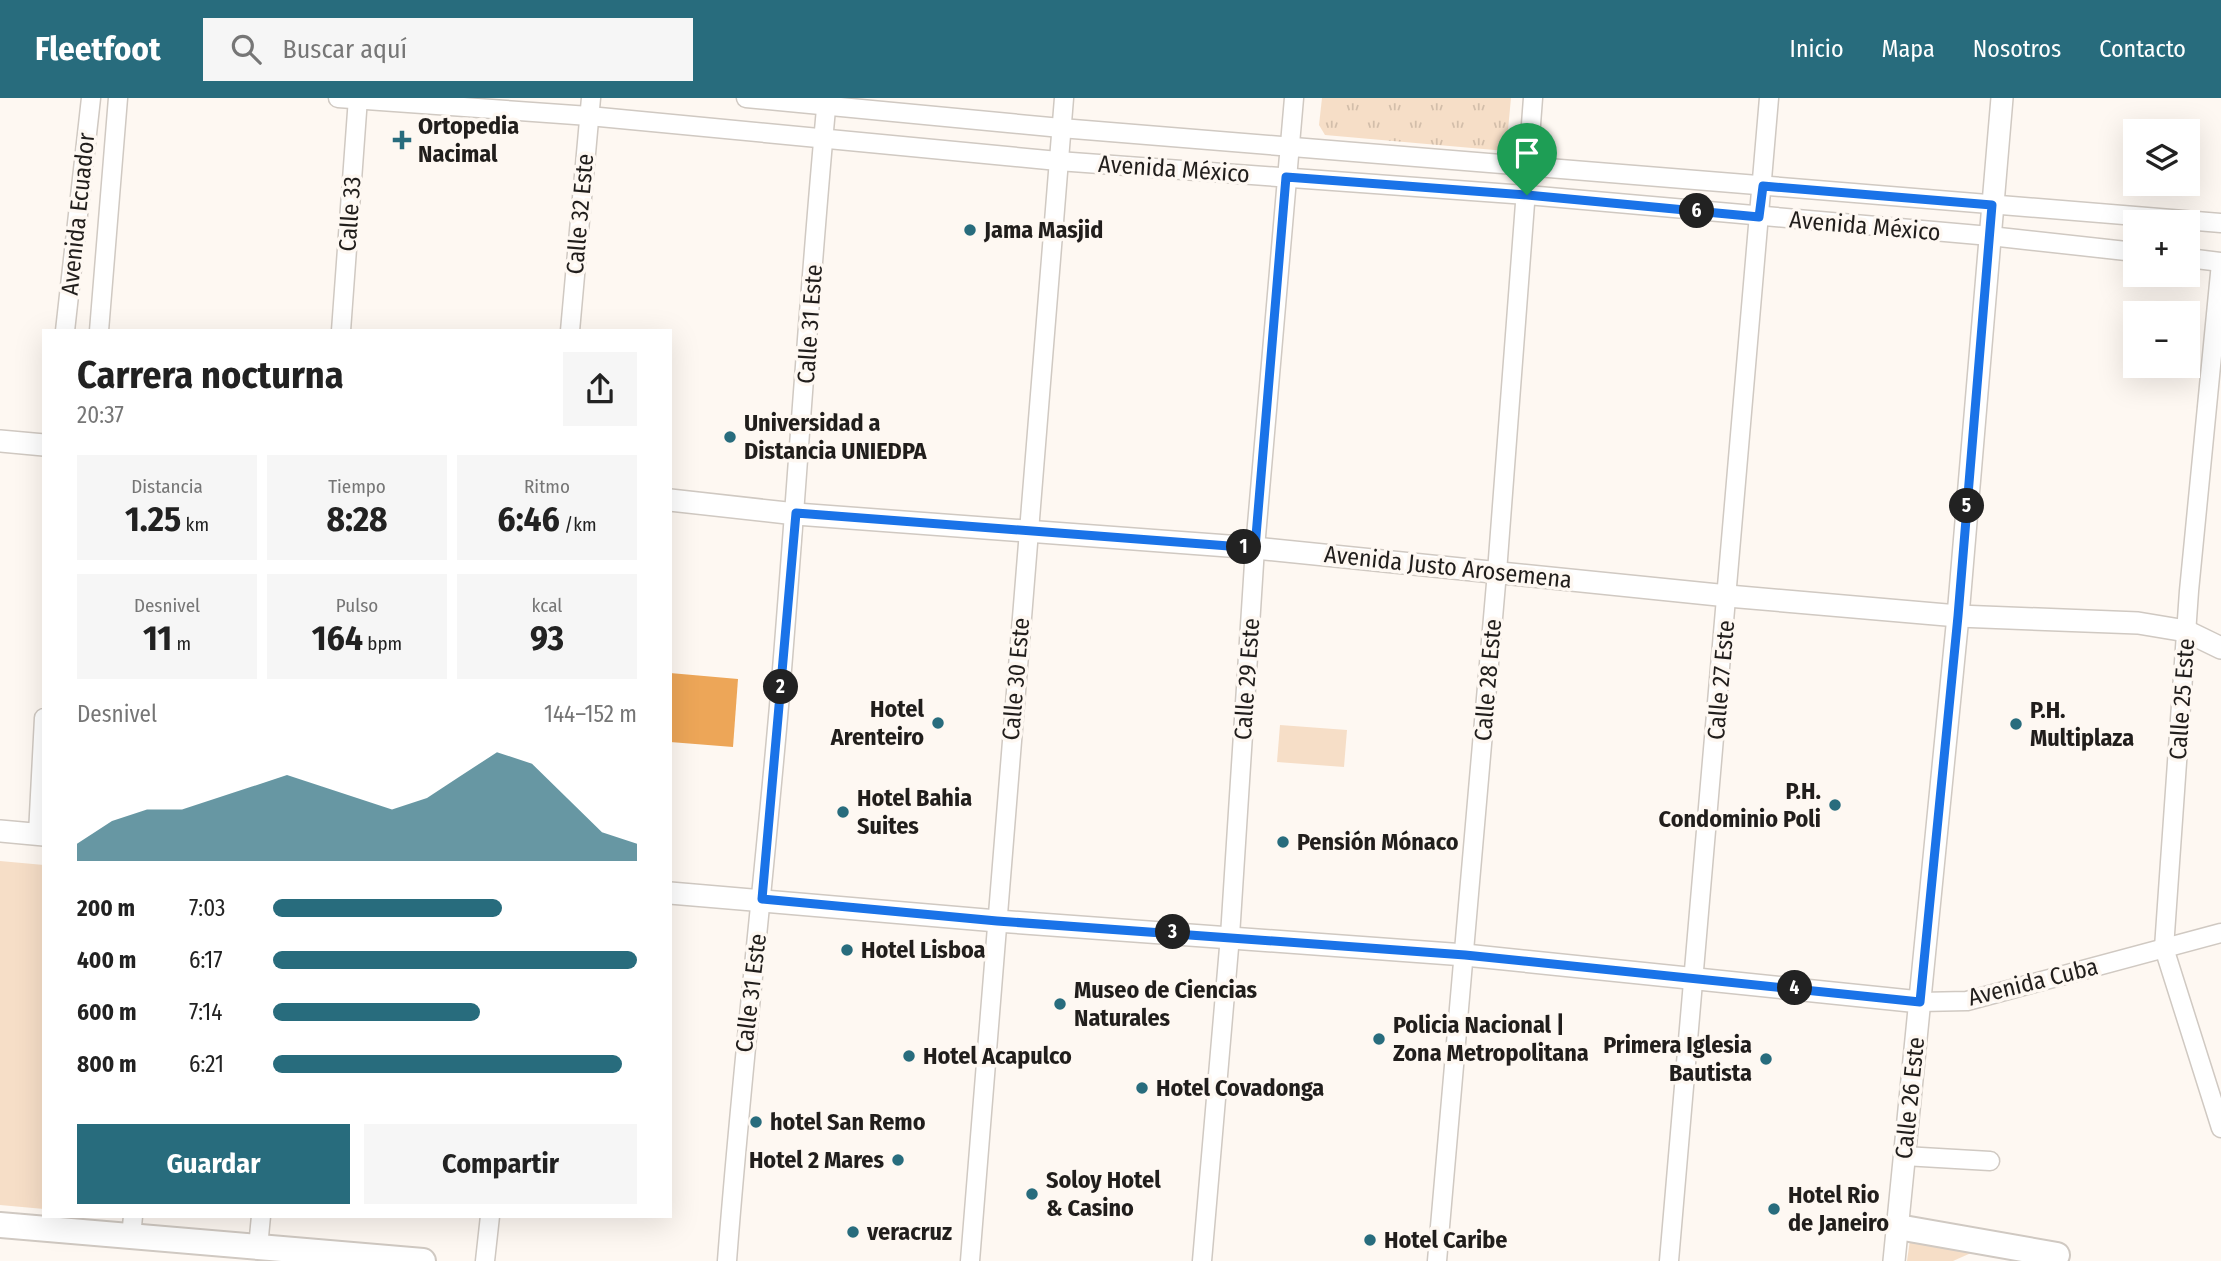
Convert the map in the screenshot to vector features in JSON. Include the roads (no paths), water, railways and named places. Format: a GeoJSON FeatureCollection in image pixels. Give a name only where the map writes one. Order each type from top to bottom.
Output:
{"type":"FeatureCollection","features":[{"type":"Feature","properties":{"kind":"main road"},"geometry":{"type":"LineString","coordinates":[[0,1225],[132,1226],[198,1252],[258,1247],[423,1261]]}},
{"type":"Feature","properties":{"kind":"main road"},"geometry":{"type":"LineString","coordinates":[[1898,1227],[2066,1258]]}},
{"type":"Feature","properties":{"kind":"main road"},"geometry":{"type":"LineString","coordinates":[[2003,1261],[2066,1258]]}},
{"type":"Feature","properties":{"kind":"street","name":"Avenida Ecuador"},"geometry":{"type":"LineString","coordinates":[[65,329],[91,98]]}},
{"type":"Feature","properties":{"kind":"street","name":"Avenida Ecuador"},"geometry":{"type":"LineString","coordinates":[[99,329],[118,98]]}},
{"type":"Feature","properties":{"kind":"street","name":"Avenida México"},"geometry":{"type":"LineString","coordinates":[[338,98],[589,116],[824,141],[1058,161],[1527,195],[1990,236],[2123,251]]}},
{"type":"Feature","properties":{"kind":"street","name":"Calle 32 Este"},"geometry":{"type":"LineString","coordinates":[[570,329],[591,98]]}},
{"type":"Feature","properties":{"kind":"street","name":"Avenida México"},"geometry":{"type":"LineString","coordinates":[[746,98],[827,101],[1061,128],[2221,223]]}},
{"type":"Feature","properties":{"kind":"street","name":"Calle 30 Este"},"geometry":{"type":"LineString","coordinates":[[970,1261],[1064,98]]}},
{"type":"Feature","properties":{"kind":"street","name":"Calle 29 Este"},"geometry":{"type":"LineString","coordinates":[[1202,1261],[1230,936],[1255,548],[1294,98]]}},
{"type":"Feature","properties":{"kind":"street","name":"Calle 28 Este"},"geometry":{"type":"LineString","coordinates":[[1437,1261],[1497,572],[1533,98]]}},
{"type":"Feature","properties":{"kind":"street","name":"Calle 27 Este"},"geometry":{"type":"LineString","coordinates":[[1669,1261],[1696,977],[1769,98]]}},
{"type":"Feature","properties":{"kind":"street","name":"Calle 26 Este"},"geometry":{"type":"LineString","coordinates":[[1894,1261],[1958,616],[2002,98]]}},
{"type":"Feature","properties":{"kind":"street","name":"Calle 33"},"geometry":{"type":"LineString","coordinates":[[341,329],[358,99]]}},
{"type":"Feature","properties":{"kind":"street","name":"Calle 31 Este"},"geometry":{"type":"LineString","coordinates":[[727,1261],[741,1072],[762,899],[796,513],[827,101]]}},
{"type":"Feature","properties":{"kind":"street"},"geometry":{"type":"LineString","coordinates":[[2200,260],[2221,263]]}},
{"type":"Feature","properties":{"kind":"street","name":"Calle 25 Este"},"geometry":{"type":"LineString","coordinates":[[2221,263],[2217,368],[2186,631],[2164,948],[2221,1128]]}},
{"type":"Feature","properties":{"kind":"street"},"geometry":{"type":"LineString","coordinates":[[0,441],[42,445]]}},
{"type":"Feature","properties":{"kind":"street","name":"Avenida Justo Arosemena"},"geometry":{"type":"LineString","coordinates":[[672,500],[796,513],[1255,548],[1728,596],[1958,616],[2138,623],[2186,631],[2221,648]]}},
{"type":"Feature","properties":{"kind":"street"},"geometry":{"type":"LineString","coordinates":[[0,831],[41,835],[42,796]]}},
{"type":"Feature","properties":{"kind":"street","name":"Avenida Cuba"},"geometry":{"type":"LineString","coordinates":[[672,893],[997,921],[1465,955],[1920,1002],[1967,1001],[2221,933]]}},
{"type":"Feature","properties":{"kind":"street"},"geometry":{"type":"LineString","coordinates":[[1905,1156],[1990,1161]]}},
{"type":"Feature","properties":{"kind":"street"},"geometry":{"type":"LineString","coordinates":[[258,1247],[261,1218]]}},
{"type":"Feature","properties":{"kind":"street"},"geometry":{"type":"LineString","coordinates":[[485,1261],[490,1218]]}},
{"type":"Feature","properties":{"kind":"street"},"geometry":{"type":"LineString","coordinates":[[0,1225],[0,1234]]}},
{"type":"Feature","properties":{"kind":"place","name":"Ortopedia Nacimal"},"geometry":{"type":"Point","coordinates":[402,140]}},
{"type":"Feature","properties":{"kind":"place","name":"Jama Masjid"},"geometry":{"type":"Point","coordinates":[970,230]}},
{"type":"Feature","properties":{"kind":"place","name":"Universidad a Distancia UNIEDPA"},"geometry":{"type":"Point","coordinates":[730,437]}},
{"type":"Feature","properties":{"kind":"place","name":"Hotel Arenteiro"},"geometry":{"type":"Point","coordinates":[938,723]}},
{"type":"Feature","properties":{"kind":"place","name":"P.H. Multiplaza"},"geometry":{"type":"Point","coordinates":[2016,724]}},
{"type":"Feature","properties":{"kind":"place","name":"P.H. Condominio Poli"},"geometry":{"type":"Point","coordinates":[1835,805]}},
{"type":"Feature","properties":{"kind":"place","name":"Hotel Bahia Suites"},"geometry":{"type":"Point","coordinates":[843,812]}},
{"type":"Feature","properties":{"kind":"place","name":"Pensión Mónaco"},"geometry":{"type":"Point","coordinates":[1283,842]}},
{"type":"Feature","properties":{"kind":"place","name":"Hotel Lisboa"},"geometry":{"type":"Point","coordinates":[847,950]}},
{"type":"Feature","properties":{"kind":"place","name":"Museo de Ciencias Naturales"},"geometry":{"type":"Point","coordinates":[1060,1004]}},
{"type":"Feature","properties":{"kind":"place","name":"Policia Nacional | Zona Metropolitana"},"geometry":{"type":"Point","coordinates":[1379,1039]}},
{"type":"Feature","properties":{"kind":"place","name":"Hotel Acapulco"},"geometry":{"type":"Point","coordinates":[909,1056]}},
{"type":"Feature","properties":{"kind":"place","name":"Primera Iglesia Bautista"},"geometry":{"type":"Point","coordinates":[1766,1059]}},
{"type":"Feature","properties":{"kind":"place","name":"Hotel Covadonga"},"geometry":{"type":"Point","coordinates":[1142,1088]}},
{"type":"Feature","properties":{"kind":"place","name":"hotel San Remo"},"geometry":{"type":"Point","coordinates":[756,1122]}},
{"type":"Feature","properties":{"kind":"place","name":"Hotel 2 Mares"},"geometry":{"type":"Point","coordinates":[898,1160]}},
{"type":"Feature","properties":{"kind":"place","name":"Soloy Hotel & Casino"},"geometry":{"type":"Point","coordinates":[1032,1194]}},
{"type":"Feature","properties":{"kind":"place","name":"Hotel Rio de Janeiro"},"geometry":{"type":"Point","coordinates":[1774,1209]}},
{"type":"Feature","properties":{"kind":"place","name":"veracruz"},"geometry":{"type":"Point","coordinates":[853,1232]}},
{"type":"Feature","properties":{"kind":"place","name":"Hotel Caribe"},"geometry":{"type":"Point","coordinates":[1370,1240]}}]}
